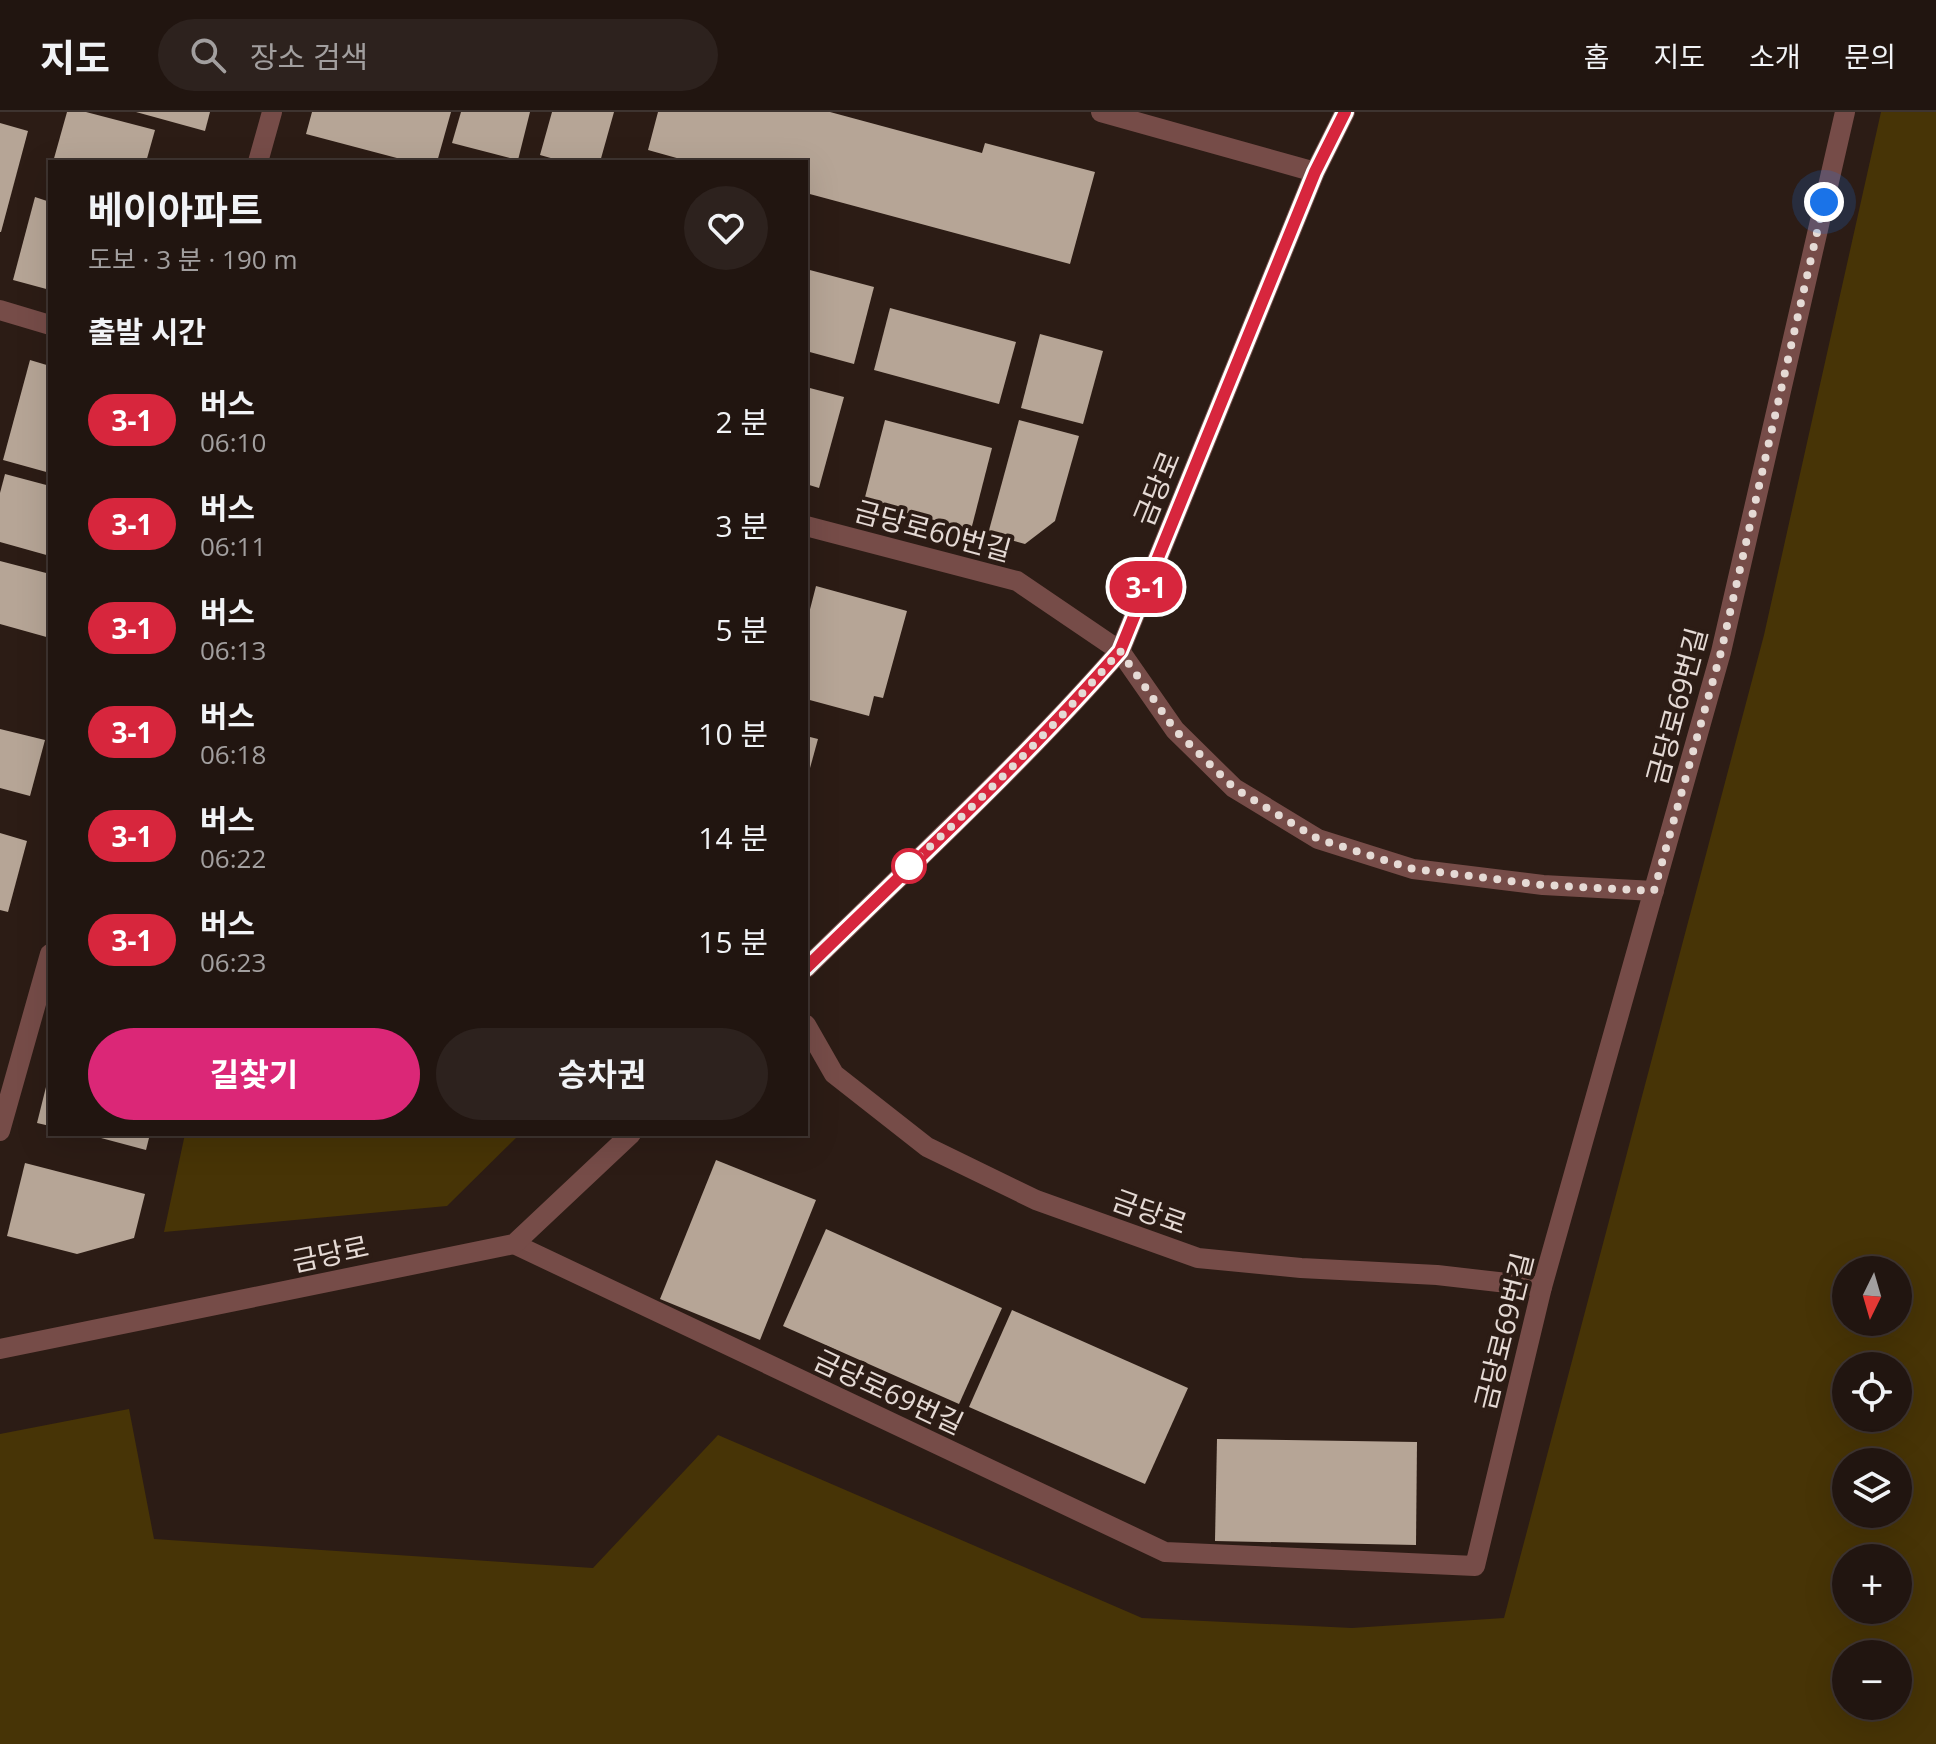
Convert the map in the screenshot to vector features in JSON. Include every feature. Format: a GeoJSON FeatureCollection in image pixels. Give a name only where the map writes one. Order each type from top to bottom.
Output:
{"type":"FeatureCollection","features":[{"type":"Feature","properties":{"kind":"street"},"geometry":{"type":"LineString","coordinates":[[259,160],[272,112]]}},
{"type":"Feature","properties":{"kind":"street"},"geometry":{"type":"LineString","coordinates":[[1101,112],[1315,172]]}},
{"type":"Feature","properties":{"kind":"street","name":"금당로"},"geometry":{"type":"LineString","coordinates":[[808,966],[1004,776],[1073,706],[1120,651],[1315,172],[1345,112]]}},
{"type":"Feature","properties":{"kind":"street","name":"금당로69번길"},"geometry":{"type":"LineString","coordinates":[[514,1244],[1165,1552],[1475,1566],[1542,1287],[1721,652],[1845,112]]}},
{"type":"Feature","properties":{"kind":"street"},"geometry":{"type":"LineString","coordinates":[[0,310],[48,324]]}},
{"type":"Feature","properties":{"kind":"street","name":"금당로60번길"},"geometry":{"type":"LineString","coordinates":[[808,527],[1017,581],[1120,651]]}},
{"type":"Feature","properties":{"kind":"street"},"geometry":{"type":"LineString","coordinates":[[1120,651],[1175,730],[1234,788],[1318,839],[1413,869],[1543,885],[1654,891]]}},
{"type":"Feature","properties":{"kind":"street"},"geometry":{"type":"LineString","coordinates":[[1,1119],[48,961]]}},
{"type":"Feature","properties":{"kind":"street","name":"금당로"},"geometry":{"type":"LineString","coordinates":[[808,1028],[834,1074],[927,1147],[1036,1200],[1183,1253],[1198,1258],[1437,1275],[1542,1287]]}},
{"type":"Feature","properties":{"kind":"street"},"geometry":{"type":"LineString","coordinates":[[514,1244],[629,1136]]}},
{"type":"Feature","properties":{"kind":"street","name":"금당로"},"geometry":{"type":"LineString","coordinates":[[0,1349],[514,1244]]}},
{"type":"Feature","properties":{"kind":"shaded area"},"geometry":{"type":"Polygon","coordinates":[[[1881,112],[1936,112],[1936,1744],[0,1744],[0,1434],[129,1409],[154,1539],[593,1568],[718,1435],[1142,1618],[1352,1628],[1504,1618],[1764,635],[1881,112]]]}},
{"type":"Feature","properties":{"kind":"shaded area"},"geometry":{"type":"Polygon","coordinates":[[[185,1136],[518,1136],[447,1206],[164,1232],[185,1136]]]}},
{"type":"Feature","properties":{"kind":"building"},"geometry":{"type":"Polygon","coordinates":[[[67,112],[86,112],[155,130],[147,160],[54,160],[67,112]]]}},
{"type":"Feature","properties":{"kind":"building"},"geometry":{"type":"Polygon","coordinates":[[[136,112],[210,112],[205,131],[136,112]]]}},
{"type":"Feature","properties":{"kind":"building"},"geometry":{"type":"Polygon","coordinates":[[[312,112],[451,112],[438,160],[404,160],[306,134],[312,112]]]}},
{"type":"Feature","properties":{"kind":"building"},"geometry":{"type":"Polygon","coordinates":[[[461,112],[530,112],[518,160],[452,143],[461,112]]]}},
{"type":"Feature","properties":{"kind":"building"},"geometry":{"type":"Polygon","coordinates":[[[552,112],[614,112],[601,160],[558,160],[540,155],[552,112]]]}},
{"type":"Feature","properties":{"kind":"building"},"geometry":{"type":"Polygon","coordinates":[[[658,112],[830,112],[982,153],[985,143],[1095,172],[1070,264],[808,194],[808,160],[684,160],[648,150],[658,112]]]}},
{"type":"Feature","properties":{"kind":"building"},"geometry":{"type":"Polygon","coordinates":[[[0,123],[28,131],[1,232],[0,232],[0,123]]]}},
{"type":"Feature","properties":{"kind":"building"},"geometry":{"type":"Polygon","coordinates":[[[35,197],[48,201],[48,289],[13,280],[35,197]]]}},
{"type":"Feature","properties":{"kind":"building"},"geometry":{"type":"Polygon","coordinates":[[[808,270],[874,287],[854,364],[808,352],[808,270]]]}},
{"type":"Feature","properties":{"kind":"building"},"geometry":{"type":"Polygon","coordinates":[[[890,308],[1016,342],[999,404],[874,370],[890,308]]]}},
{"type":"Feature","properties":{"kind":"building"},"geometry":{"type":"Polygon","coordinates":[[[1040,334],[1103,351],[1083,424],[1021,408],[1040,334]]]}},
{"type":"Feature","properties":{"kind":"building"},"geometry":{"type":"Polygon","coordinates":[[[30,360],[48,365],[48,472],[3,460],[30,360]]]}},
{"type":"Feature","properties":{"kind":"building"},"geometry":{"type":"Polygon","coordinates":[[[808,388],[844,397],[819,488],[808,485],[808,388]]]}},
{"type":"Feature","properties":{"kind":"building"},"geometry":{"type":"Polygon","coordinates":[[[885,420],[992,448],[971,530],[864,501],[885,420]]]}},
{"type":"Feature","properties":{"kind":"building"},"geometry":{"type":"Polygon","coordinates":[[[1019,420],[1079,436],[1055,521],[1025,544],[988,534],[1019,420]]]}},
{"type":"Feature","properties":{"kind":"building"},"geometry":{"type":"Polygon","coordinates":[[[5,474],[48,485],[48,555],[0,542],[0,493],[5,474]]]}},
{"type":"Feature","properties":{"kind":"building"},"geometry":{"type":"Polygon","coordinates":[[[0,561],[48,573],[48,637],[0,624],[0,561]]]}},
{"type":"Feature","properties":{"kind":"building"},"geometry":{"type":"Polygon","coordinates":[[[816,586],[907,611],[883,698],[874,696],[869,716],[808,700],[808,617],[816,586]]]}},
{"type":"Feature","properties":{"kind":"building"},"geometry":{"type":"Polygon","coordinates":[[[0,729],[45,740],[30,796],[0,788],[0,729]]]}},
{"type":"Feature","properties":{"kind":"building"},"geometry":{"type":"Polygon","coordinates":[[[808,736],[818,739],[808,775],[808,736]]]}},
{"type":"Feature","properties":{"kind":"building"},"geometry":{"type":"Polygon","coordinates":[[[0,833],[27,841],[8,912],[0,910],[0,833]]]}},
{"type":"Feature","properties":{"kind":"building"},"geometry":{"type":"Polygon","coordinates":[[[48,1079],[48,1126],[37,1123],[48,1079]]]}},
{"type":"Feature","properties":{"kind":"building"},"geometry":{"type":"Polygon","coordinates":[[[94,1136],[150,1136],[146,1150],[94,1136]]]}},
{"type":"Feature","properties":{"kind":"building"},"geometry":{"type":"Polygon","coordinates":[[[716,1160],[816,1200],[760,1340],[660,1299],[716,1160]]]}},
{"type":"Feature","properties":{"kind":"building"},"geometry":{"type":"Polygon","coordinates":[[[25,1163],[145,1194],[134,1238],[77,1254],[7,1236],[25,1163]]]}},
{"type":"Feature","properties":{"kind":"building"},"geometry":{"type":"Polygon","coordinates":[[[826,1229],[1002,1308],[959,1404],[783,1326],[826,1229]]]}},
{"type":"Feature","properties":{"kind":"building"},"geometry":{"type":"Polygon","coordinates":[[[1012,1310],[1188,1388],[1145,1484],[969,1407],[1012,1310]]]}},
{"type":"Feature","properties":{"kind":"building"},"geometry":{"type":"Polygon","coordinates":[[[1217,1439],[1417,1442],[1416,1545],[1215,1541],[1217,1439]]]}},
{"type":"Feature","properties":{"kind":"bus line","name":"3-1"},"geometry":{"type":"LineString","coordinates":[[808,966],[1004,776],[1073,706],[1120,651],[1315,172],[1345,112]]}},
{"type":"Feature","properties":{"kind":"route"},"geometry":{"type":"LineString","coordinates":[[909,866],[1073,706],[1120,651],[1175,730],[1234,788],[1318,839],[1413,869],[1543,885],[1654,891],[1721,652],[1824,202]]}}]}
